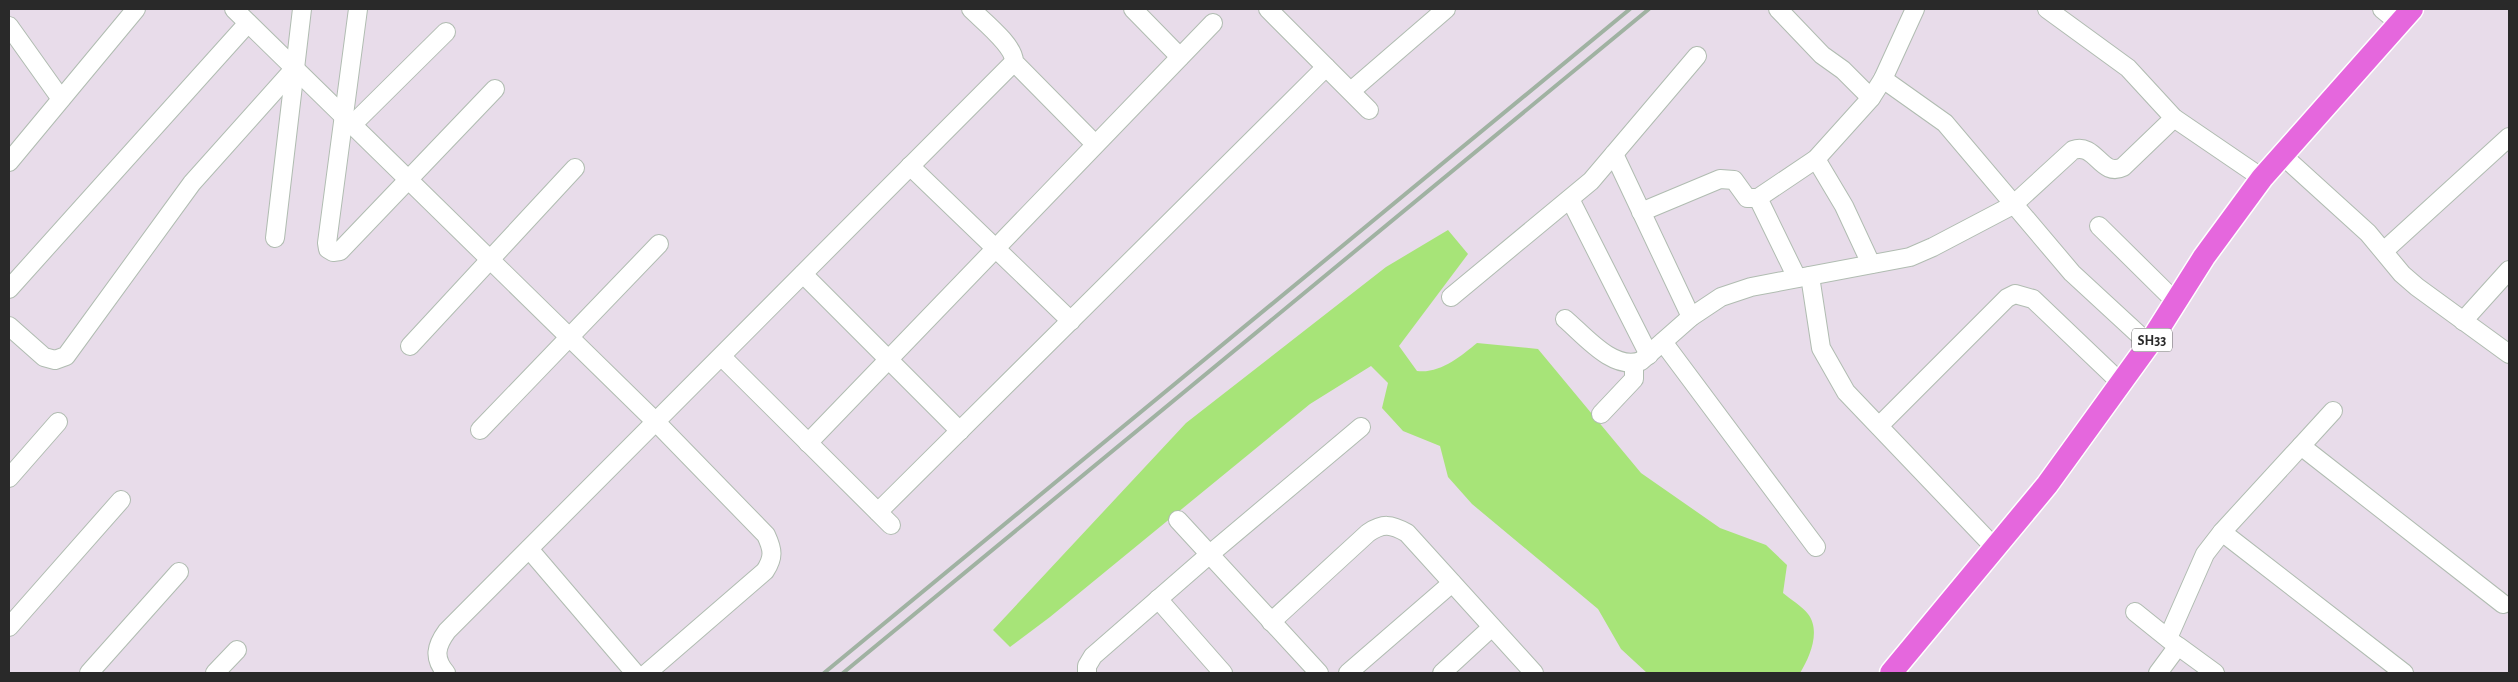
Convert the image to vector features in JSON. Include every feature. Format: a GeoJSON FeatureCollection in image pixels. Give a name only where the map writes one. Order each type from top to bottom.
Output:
{"type":"FeatureCollection","features":[{"type":"Feature","properties":{"kind":"main road","name":"SH33"},"geometry":{"type":"LineString","coordinates":[[1891,673],[1996,549],[2047,485],[2149,344],[2204,257],[2262,178],[2398,14]]}},
{"type":"Feature","properties":{"kind":"street"},"geometry":{"type":"LineString","coordinates":[[9,162],[135,9]]}},
{"type":"Feature","properties":{"kind":"street"},"geometry":{"type":"LineString","coordinates":[[234,9],[657,423],[766,535],[773,550],[772,560],[766,571],[647,673]]}},
{"type":"Feature","properties":{"kind":"street"},"geometry":{"type":"LineString","coordinates":[[275,238],[302,9]]}},
{"type":"Feature","properties":{"kind":"street"},"geometry":{"type":"LineString","coordinates":[[358,9],[348,121],[327,243],[328,249],[333,252],[340,252],[495,89]]}},
{"type":"Feature","properties":{"kind":"street"},"geometry":{"type":"LineString","coordinates":[[971,9],[1009,47],[1014,56],[1014,62],[1095,144]]}},
{"type":"Feature","properties":{"kind":"street"},"geometry":{"type":"LineString","coordinates":[[1133,9],[1180,57]]}},
{"type":"Feature","properties":{"kind":"street"},"geometry":{"type":"LineString","coordinates":[[1268,9],[1369,110]]}},
{"type":"Feature","properties":{"kind":"street"},"geometry":{"type":"LineString","coordinates":[[1350,91],[1446,9]]}},
{"type":"Feature","properties":{"kind":"street"},"geometry":{"type":"LineString","coordinates":[[1778,9],[1822,56],[1843,70],[1871,98]]}},
{"type":"Feature","properties":{"kind":"street"},"geometry":{"type":"LineString","coordinates":[[1642,212],[1720,179],[1734,180],[1747,198],[1758,198],[1816,159],[1871,98],[1883,79],[1915,9]]}},
{"type":"Feature","properties":{"kind":"street"},"geometry":{"type":"LineString","coordinates":[[2048,9],[2128,68],[2174,118],[2262,178]]}},
{"type":"Feature","properties":{"kind":"street"},"geometry":{"type":"LineString","coordinates":[[9,289],[248,23]]}},
{"type":"Feature","properties":{"kind":"street"},"geometry":{"type":"LineString","coordinates":[[808,442],[1213,23]]}},
{"type":"Feature","properties":{"kind":"street"},"geometry":{"type":"LineString","coordinates":[[9,26],[14,44],[61,100]]}},
{"type":"Feature","properties":{"kind":"street"},"geometry":{"type":"LineString","coordinates":[[348,121],[446,32]]}},
{"type":"Feature","properties":{"kind":"street"},"geometry":{"type":"LineString","coordinates":[[1451,297],[1591,181],[1698,56]]}},
{"type":"Feature","properties":{"kind":"street"},"geometry":{"type":"LineString","coordinates":[[446,673],[436,658],[437,644],[447,631],[657,423],[1014,62]]}},
{"type":"Feature","properties":{"kind":"street"},"geometry":{"type":"LineString","coordinates":[[878,512],[1326,67]]}},
{"type":"Feature","properties":{"kind":"street"},"geometry":{"type":"LineString","coordinates":[[9,326],[44,357],[55,360],[66,356],[192,183],[294,69]]}},
{"type":"Feature","properties":{"kind":"street"},"geometry":{"type":"LineString","coordinates":[[1883,79],[1944,123],[2012,205],[2072,273],[2149,344]]}},
{"type":"Feature","properties":{"kind":"street"},"geometry":{"type":"LineString","coordinates":[[1565,319],[1611,358],[1626,364],[1641,359],[1691,317],[1721,297],[1751,287],[1910,257],[1933,248],[2012,205],[2073,150],[2080,148],[2089,150],[2110,170],[2124,167],[2174,118]]}},
{"type":"Feature","properties":{"kind":"street"},"geometry":{"type":"LineString","coordinates":[[2385,250],[2509,137]]}},
{"type":"Feature","properties":{"kind":"street"},"geometry":{"type":"LineString","coordinates":[[1614,154],[1691,317]]}},
{"type":"Feature","properties":{"kind":"street"},"geometry":{"type":"LineString","coordinates":[[2282,155],[2358,223],[2385,250],[2402,274],[2412,283],[2509,354]]}},
{"type":"Feature","properties":{"kind":"street"},"geometry":{"type":"LineString","coordinates":[[1816,159],[1844,206],[1872,264]]}},
{"type":"Feature","properties":{"kind":"street"},"geometry":{"type":"LineString","coordinates":[[910,166],[1071,321]]}},
{"type":"Feature","properties":{"kind":"street"},"geometry":{"type":"LineString","coordinates":[[410,346],[575,168]]}},
{"type":"Feature","properties":{"kind":"street"},"geometry":{"type":"LineString","coordinates":[[1758,198],[1803,277],[1822,348],[1846,392],[1996,549]]}},
{"type":"Feature","properties":{"kind":"street"},"geometry":{"type":"LineString","coordinates":[[1570,199],[1641,359],[1634,379],[1601,414]]}},
{"type":"Feature","properties":{"kind":"street"},"geometry":{"type":"LineString","coordinates":[[2099,226],[2176,302]]}},
{"type":"Feature","properties":{"kind":"street"},"geometry":{"type":"LineString","coordinates":[[480,430],[659,244]]}},
{"type":"Feature","properties":{"kind":"street"},"geometry":{"type":"LineString","coordinates":[[2463,321],[2509,270]]}},
{"type":"Feature","properties":{"kind":"street"},"geometry":{"type":"LineString","coordinates":[[803,274],[960,430]]}},
{"type":"Feature","properties":{"kind":"street"},"geometry":{"type":"LineString","coordinates":[[1879,426],[2007,298],[2015,294],[2033,298],[2121,383]]}},
{"type":"Feature","properties":{"kind":"street"},"geometry":{"type":"LineString","coordinates":[[1663,342],[1816,547]]}},
{"type":"Feature","properties":{"kind":"street"},"geometry":{"type":"LineString","coordinates":[[722,357],[891,525]]}},
{"type":"Feature","properties":{"kind":"street"},"geometry":{"type":"LineString","coordinates":[[2158,673],[2173,642],[2196,571],[2222,532],[2333,411]]}},
{"type":"Feature","properties":{"kind":"street"},"geometry":{"type":"LineString","coordinates":[[9,478],[58,422]]}},
{"type":"Feature","properties":{"kind":"street"},"geometry":{"type":"LineString","coordinates":[[1087,673],[1087,666],[1093,656],[1158,598],[1361,427]]}},
{"type":"Feature","properties":{"kind":"street"},"geometry":{"type":"LineString","coordinates":[[2301,446],[2503,604]]}},
{"type":"Feature","properties":{"kind":"street"},"geometry":{"type":"LineString","coordinates":[[9,627],[121,500]]}},
{"type":"Feature","properties":{"kind":"street"},"geometry":{"type":"LineString","coordinates":[[1178,520],[1319,673]]}},
{"type":"Feature","properties":{"kind":"street"},"geometry":{"type":"LineString","coordinates":[[1272,622],[1368,533],[1380,525],[1393,525],[1407,533],[1534,673]]}},
{"type":"Feature","properties":{"kind":"street"},"geometry":{"type":"LineString","coordinates":[[2222,532],[2404,673]]}},
{"type":"Feature","properties":{"kind":"street"},"geometry":{"type":"LineString","coordinates":[[529,549],[636,673]]}},
{"type":"Feature","properties":{"kind":"street"},"geometry":{"type":"LineString","coordinates":[[89,673],[179,572]]}},
{"type":"Feature","properties":{"kind":"street"},"geometry":{"type":"LineString","coordinates":[[1348,673],[1452,583]]}},
{"type":"Feature","properties":{"kind":"street"},"geometry":{"type":"LineString","coordinates":[[1158,598],[1223,673]]}},
{"type":"Feature","properties":{"kind":"street"},"geometry":{"type":"LineString","coordinates":[[2135,612],[2215,673]]}},
{"type":"Feature","properties":{"kind":"street"},"geometry":{"type":"LineString","coordinates":[[1442,673],[1492,627]]}},
{"type":"Feature","properties":{"kind":"street"},"geometry":{"type":"LineString","coordinates":[[215,673],[237,650]]}},
{"type":"Feature","properties":{"kind":"shaded area"},"geometry":{"type":"Polygon","coordinates":[[[1448,230],[1468,254],[1399,346],[1417,371],[1434,370],[1442,367],[1477,343],[1538,349],[1641,473],[1720,528],[1766,545],[1787,565],[1783,593],[1808,614],[1814,628],[1813,644],[1800,673],[1647,673],[1621,649],[1598,609],[1472,504],[1448,477],[1440,446],[1403,431],[1382,408],[1388,383],[1371,366],[1310,404],[1050,617],[1010,647],[993,630],[1186,423],[1386,267],[1448,230]]]}},
{"type":"Feature","properties":{"kind":"railway"},"geometry":{"type":"LineString","coordinates":[[824,673],[1630,9]]}},
{"type":"Feature","properties":{"kind":"railway"},"geometry":{"type":"LineString","coordinates":[[843,673],[1649,9]]}}]}
